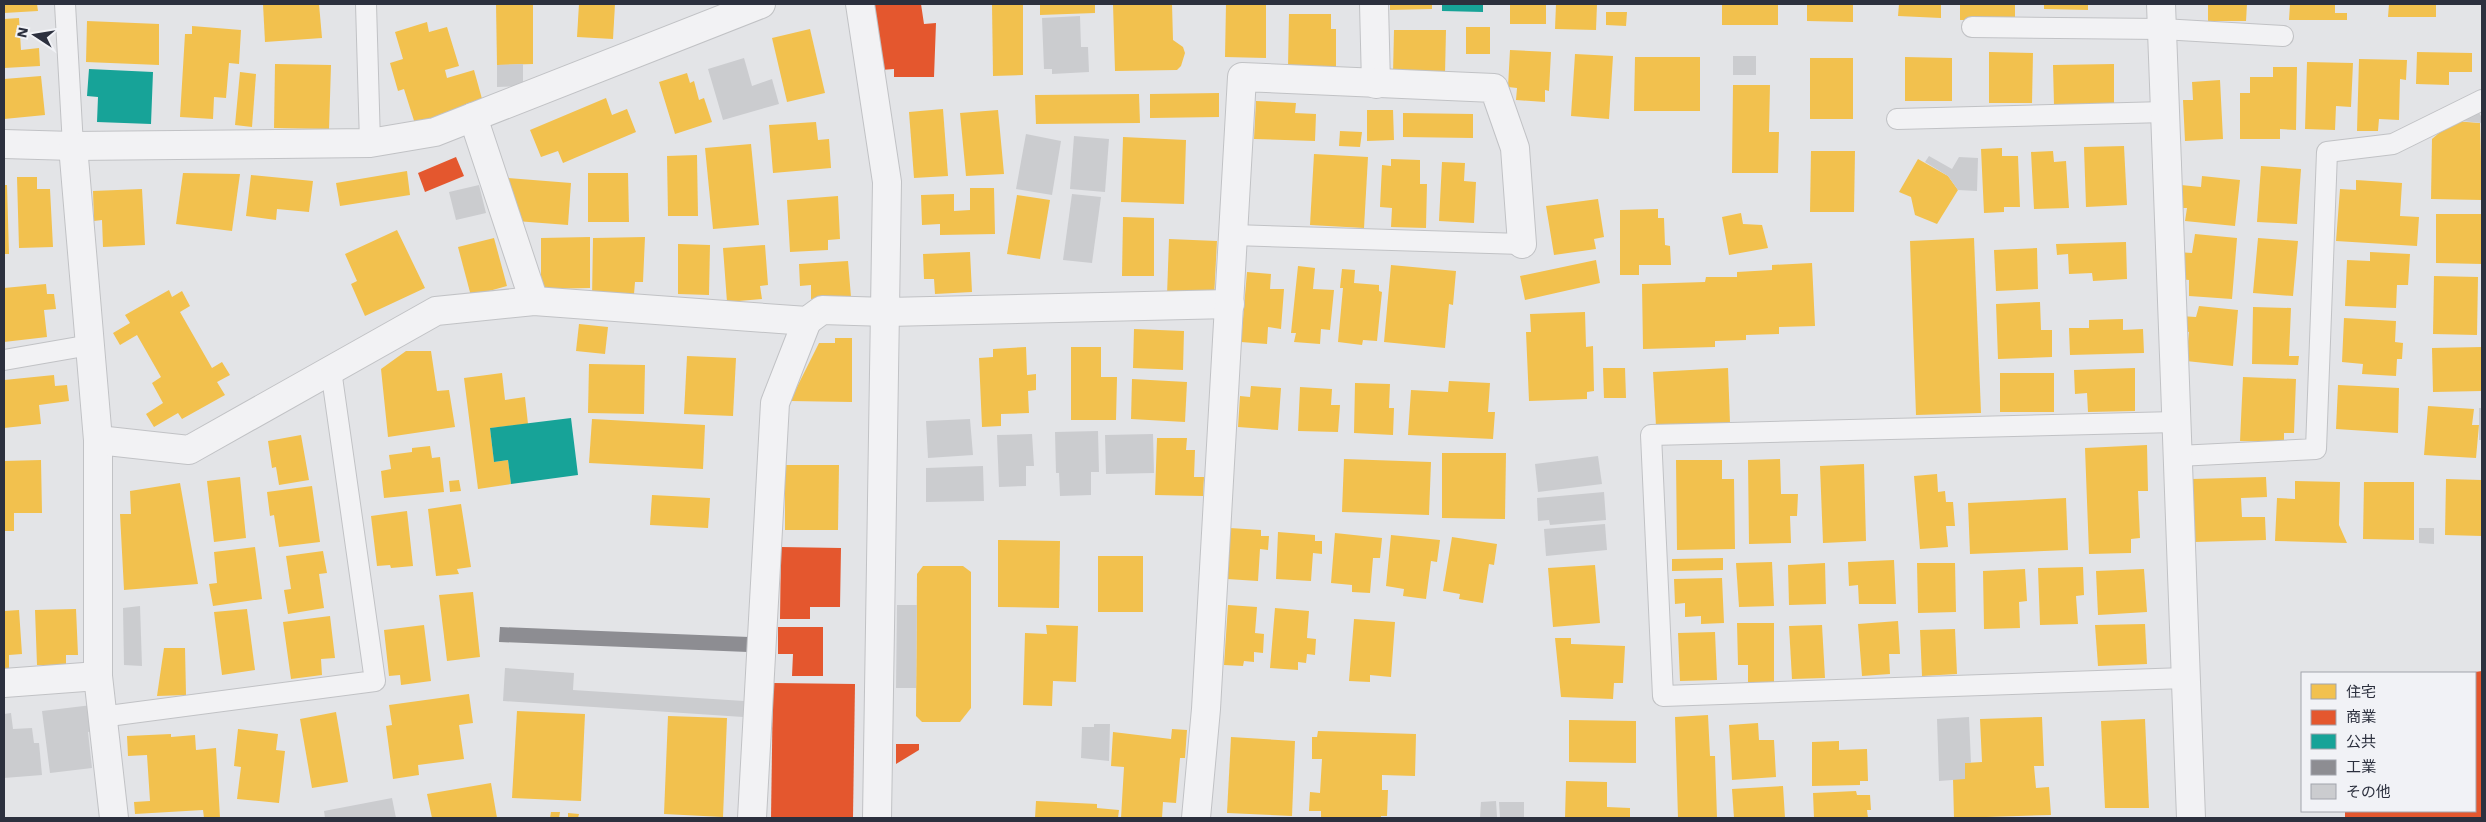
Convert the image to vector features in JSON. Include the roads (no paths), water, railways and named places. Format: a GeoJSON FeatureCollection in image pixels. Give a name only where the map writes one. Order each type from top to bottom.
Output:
{"type":"FeatureCollection","features":[{"type":"Feature","properties":{"kind":"street"},"geometry":{"type":"LineString","coordinates":[[4,144],[73,146],[370,143],[434,132],[761,4]]}},
{"type":"Feature","properties":{"kind":"street"},"geometry":{"type":"LineString","coordinates":[[860,4],[887,182],[887,312],[878,818]]}},
{"type":"Feature","properties":{"kind":"street"},"geometry":{"type":"LineString","coordinates":[[1374,4],[1376,84]]}},
{"type":"Feature","properties":{"kind":"street"},"geometry":{"type":"LineString","coordinates":[[2162,16],[2191,818]]}},
{"type":"Feature","properties":{"kind":"street"},"geometry":{"type":"LineString","coordinates":[[1196,818],[1206,709],[1242,77],[1494,88],[1515,148],[1522,244]]}},
{"type":"Feature","properties":{"kind":"street"},"geometry":{"type":"LineString","coordinates":[[473,117],[534,301]]}},
{"type":"Feature","properties":{"kind":"street"},"geometry":{"type":"LineString","coordinates":[[73,146],[98,440],[98,676],[101,718],[114,818]]}},
{"type":"Feature","properties":{"kind":"street"},"geometry":{"type":"LineString","coordinates":[[98,440],[190,450],[436,311],[534,301],[807,321]]}},
{"type":"Feature","properties":{"kind":"street"},"geometry":{"type":"LineString","coordinates":[[752,818],[775,403],[807,321],[822,310],[887,312],[1230,304]]}},
{"type":"Feature","properties":{"kind":"street"},"geometry":{"type":"LineString","coordinates":[[4,683],[98,676]]}},
{"type":"Feature","properties":{"kind":"lane"},"geometry":{"type":"LineString","coordinates":[[65,4],[73,146]]}},
{"type":"Feature","properties":{"kind":"lane"},"geometry":{"type":"LineString","coordinates":[[366,4],[370,143]]}},
{"type":"Feature","properties":{"kind":"lane"},"geometry":{"type":"LineString","coordinates":[[1972,27],[2162,16],[2282,36]]}},
{"type":"Feature","properties":{"kind":"lane"},"geometry":{"type":"LineString","coordinates":[[2178,456],[2316,449],[2327,152],[2393,144],[2482,100]]}},
{"type":"Feature","properties":{"kind":"lane"},"geometry":{"type":"LineString","coordinates":[[1897,119],[2165,112]]}},
{"type":"Feature","properties":{"kind":"lane"},"geometry":{"type":"LineString","coordinates":[[1233,235],[1522,244]]}},
{"type":"Feature","properties":{"kind":"lane"},"geometry":{"type":"LineString","coordinates":[[4,360],[90,344]]}},
{"type":"Feature","properties":{"kind":"lane"},"geometry":{"type":"LineString","coordinates":[[101,718],[375,681],[331,370]]}},
{"type":"Feature","properties":{"kind":"lane"},"geometry":{"type":"LineString","coordinates":[[2176,422],[1651,435],[1663,696],[2186,678]]}}]}
